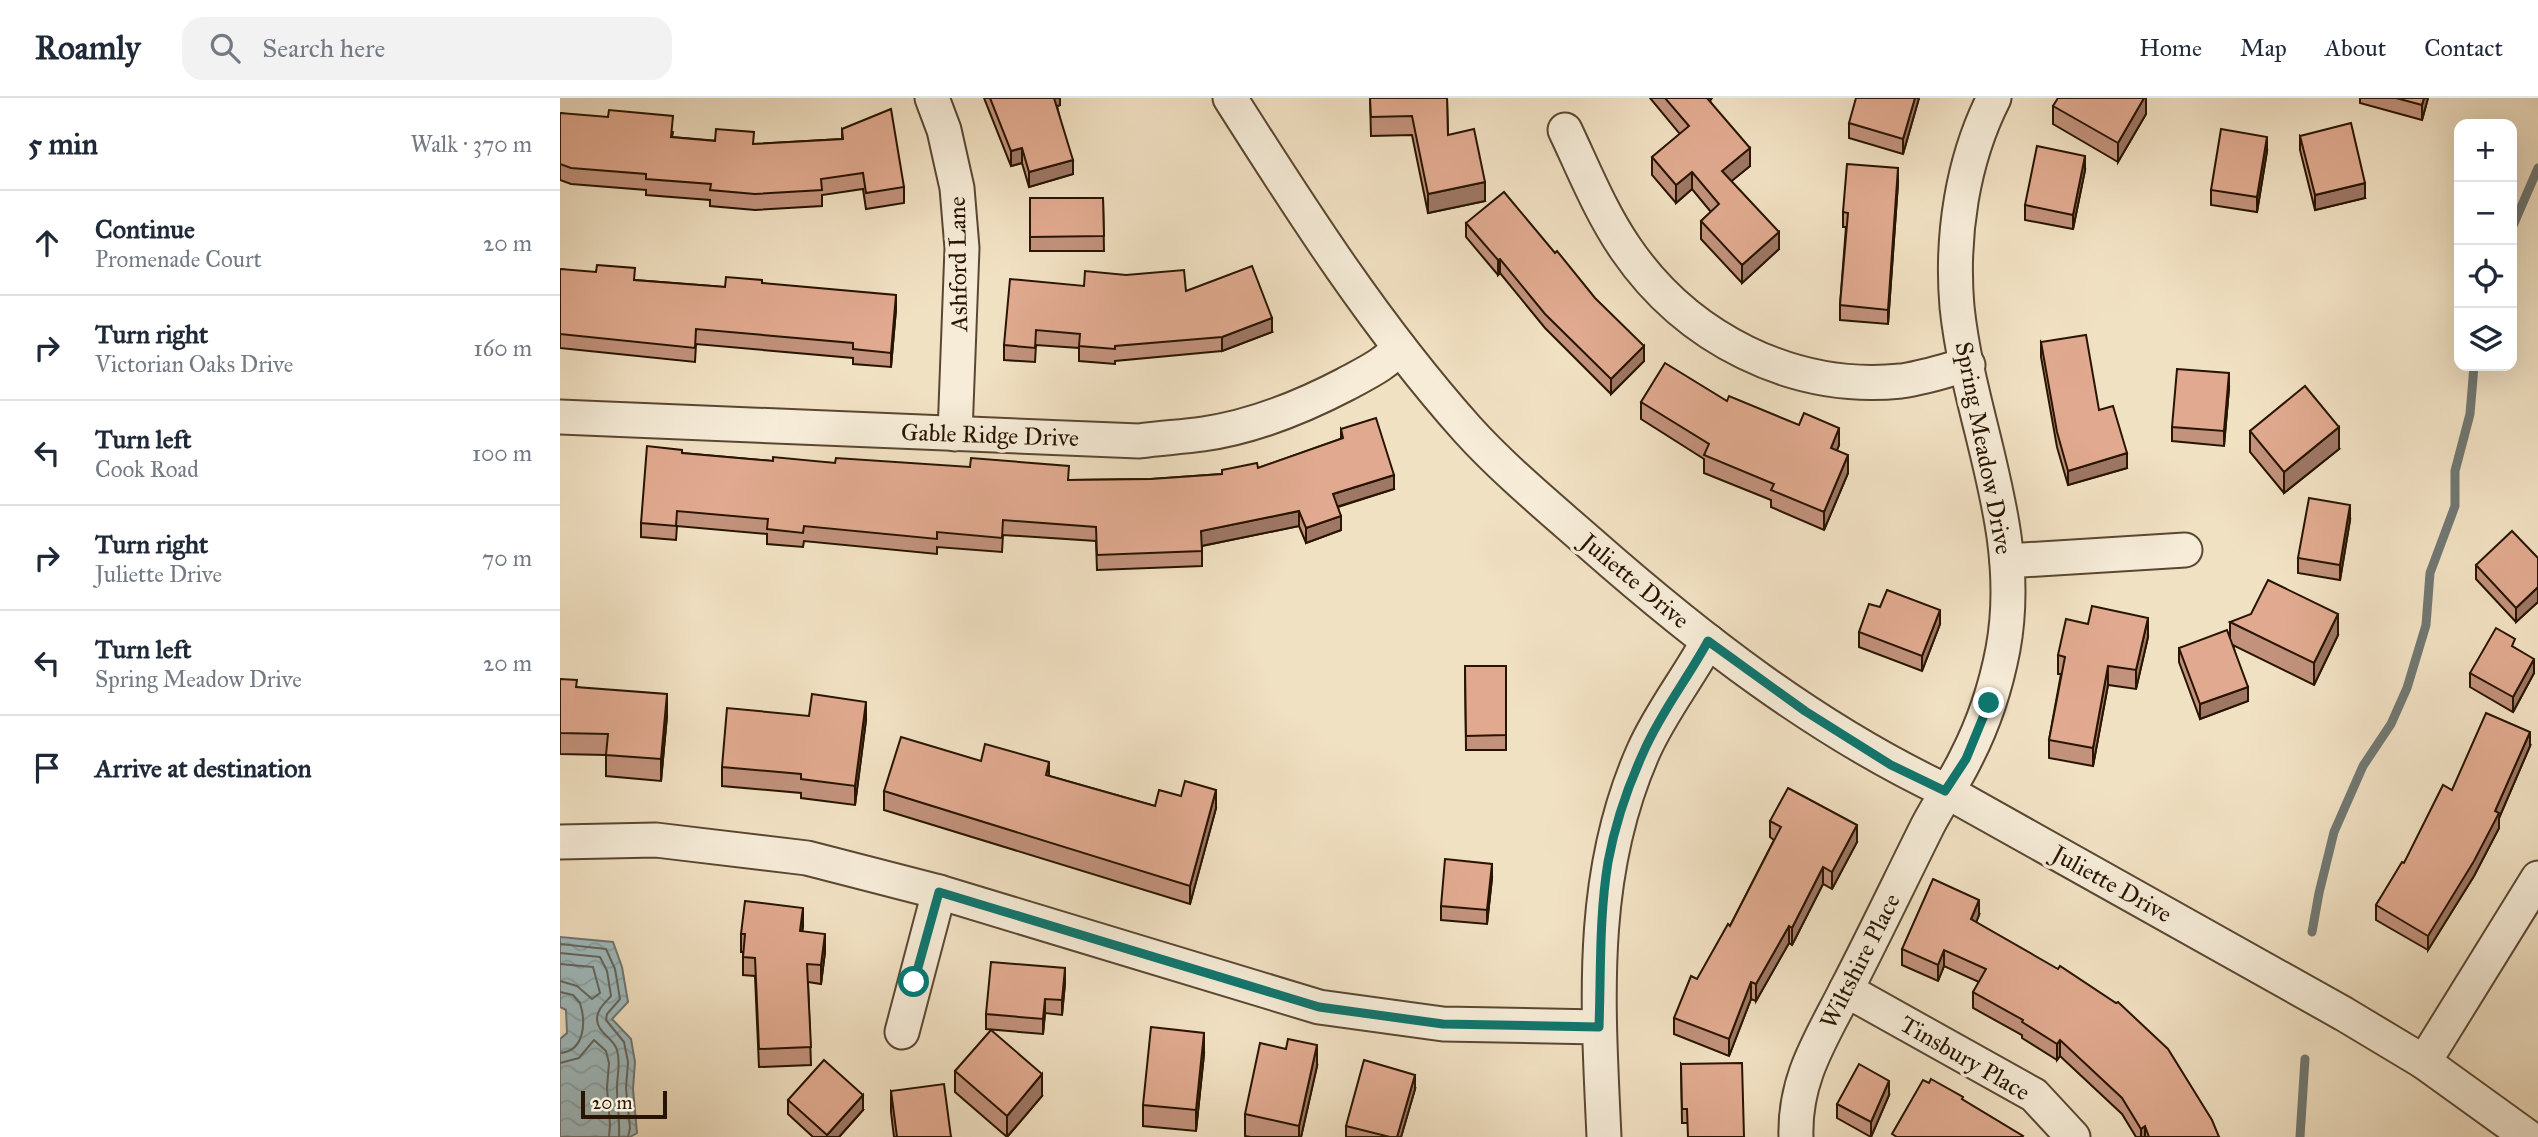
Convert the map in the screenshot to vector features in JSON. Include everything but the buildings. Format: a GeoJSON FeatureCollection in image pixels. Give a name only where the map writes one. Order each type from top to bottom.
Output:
{"type":"FeatureCollection","features":[{"type":"Feature","properties":{"kind":"street","name":"Ashford Lane"},"geometry":{"type":"LineString","coordinates":[[932,98],[944,130],[957,188],[962,248],[956,434]]}},
{"type":"Feature","properties":{"kind":"street","name":"Juliette Drive"},"geometry":{"type":"LineString","coordinates":[[1230,98],[1324,246],[1399,347],[1469,430],[1653,598],[1805,711],[1891,765],[1945,791],[2269,971],[2424,1062],[2528,1137]]}},
{"type":"Feature","properties":{"kind":"street","name":"Spring Meadow Drive"},"geometry":{"type":"LineString","coordinates":[[1945,791],[1966,759],[1989,703],[2003,649],[2008,608],[2007,561],[2000,505],[1968,365],[1958,308],[1955,252],[1961,204],[1972,156],[1994,98]]}},
{"type":"Feature","properties":{"kind":"street"},"geometry":{"type":"LineString","coordinates":[[1566,130],[1624,247],[1647,278],[1676,308],[1713,336],[1753,357],[1801,374],[1850,382],[1902,381],[1968,365]]}},
{"type":"Feature","properties":{"kind":"street","name":"Gable Ridge Drive"},"geometry":{"type":"LineString","coordinates":[[560,417],[1139,440],[1206,434],[1262,420],[1311,402],[1362,376],[1399,347]]}},
{"type":"Feature","properties":{"kind":"street"},"geometry":{"type":"LineString","coordinates":[[2007,561],[2185,550]]}},
{"type":"Feature","properties":{"kind":"street"},"geometry":{"type":"LineString","coordinates":[[1604,1137],[1599,1027],[1602,909],[1608,861],[1622,806],[1644,749],[1708,641]]}},
{"type":"Feature","properties":{"kind":"street","name":"Wiltshire Place"},"geometry":{"type":"LineString","coordinates":[[1796,1137],[1801,1088],[1812,1052],[1846,990],[1945,791]]}},
{"type":"Feature","properties":{"kind":"street"},"geometry":{"type":"LineString","coordinates":[[560,842],[656,840],[807,858],[939,892],[1319,1007],[1443,1024],[1599,1027]]}},
{"type":"Feature","properties":{"kind":"street"},"geometry":{"type":"LineString","coordinates":[[2424,1062],[2538,878]]}},
{"type":"Feature","properties":{"kind":"street"},"geometry":{"type":"LineString","coordinates":[[902,1032],[939,892]]}},
{"type":"Feature","properties":{"kind":"street","name":"Tinsbury Place"},"geometry":{"type":"LineString","coordinates":[[1846,990],[2034,1096],[2073,1137]]}},
{"type":"Feature","properties":{"kind":"water"},"geometry":{"type":"Polygon","coordinates":[[[560,937],[613,942],[622,967],[628,1002],[612,1019],[631,1039],[635,1062],[633,1089],[637,1133],[630,1137],[560,1137],[560,1039],[567,1033],[566,1010],[560,1007],[560,937]]]}},
{"type":"Feature","properties":{"kind":"waterway"},"geometry":{"type":"LineString","coordinates":[[2517,216],[2538,168]]}},
{"type":"Feature","properties":{"kind":"waterway"},"geometry":{"type":"LineString","coordinates":[[2312,932],[2334,832],[2363,766],[2391,724],[2407,688],[2426,625],[2430,573],[2455,506],[2455,471],[2470,414],[2474,371]]}},
{"type":"Feature","properties":{"kind":"waterway"},"geometry":{"type":"LineString","coordinates":[[2300,1137],[2305,1059]]}},
{"type":"Feature","properties":{"kind":"route"},"geometry":{"type":"LineString","coordinates":[[914,982],[939,892],[1319,1007],[1443,1024],[1599,1027],[1602,909],[1608,861],[1622,806],[1644,749],[1708,641],[1805,711],[1891,765],[1945,791],[1966,759],[1989,703]]}}]}
